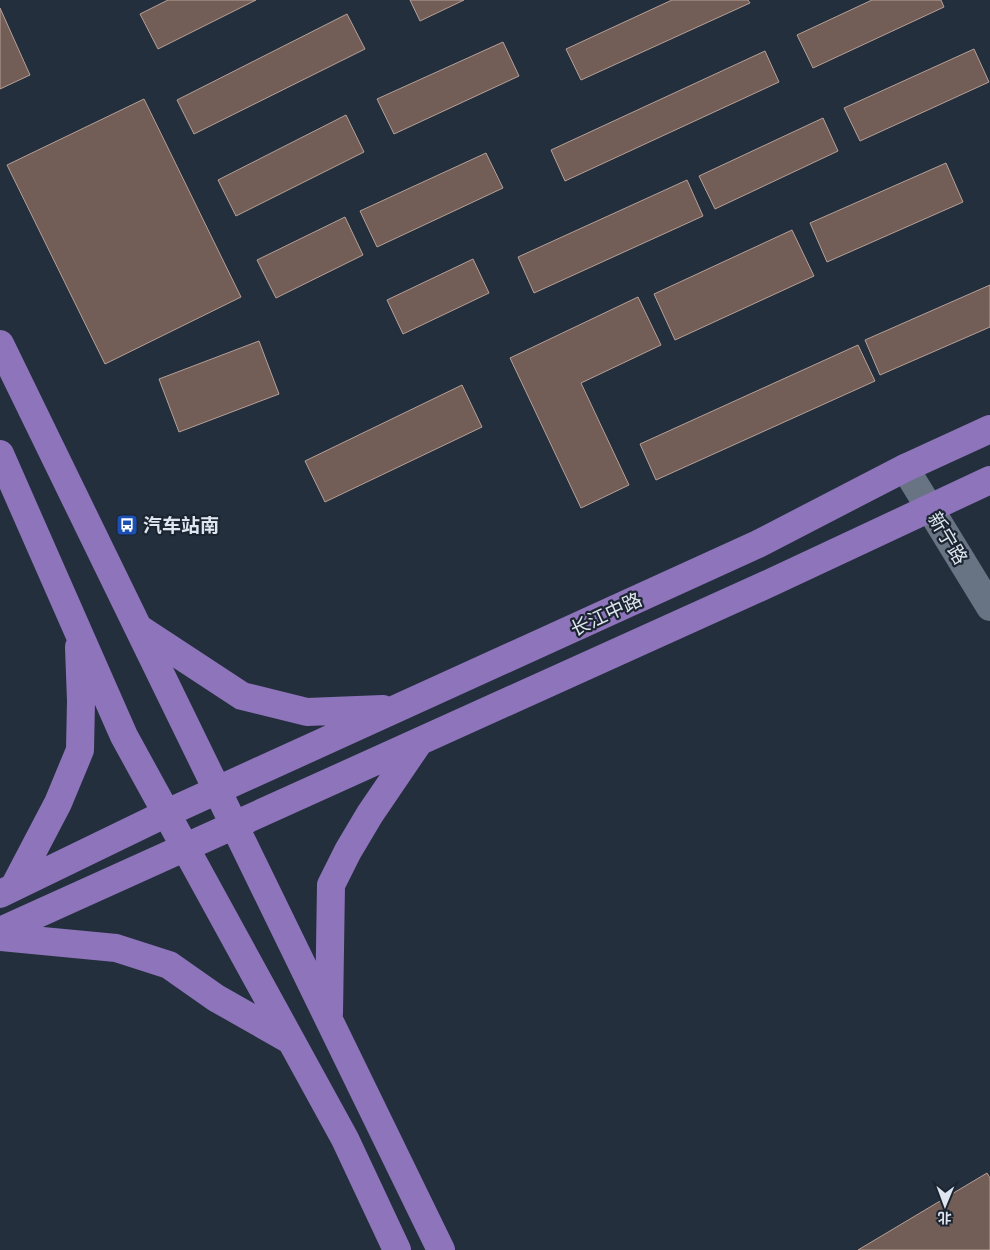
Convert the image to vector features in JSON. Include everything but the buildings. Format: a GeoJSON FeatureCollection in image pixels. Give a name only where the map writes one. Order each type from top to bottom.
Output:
{"type":"FeatureCollection","features":[{"type":"Feature","properties":{"kind":"main road"},"geometry":{"type":"LineString","coordinates":[[0,344],[441,1250]]}},
{"type":"Feature","properties":{"kind":"main road","name":"长江中路"},"geometry":{"type":"LineString","coordinates":[[7,890],[167,813],[758,544],[905,468],[990,429]]}},
{"type":"Feature","properties":{"kind":"main road"},"geometry":{"type":"LineString","coordinates":[[0,454],[124,736],[345,1139],[397,1250]]}},
{"type":"Feature","properties":{"kind":"main road","name":"长江中路"},"geometry":{"type":"LineString","coordinates":[[0,931],[763,586],[990,480]]}},
{"type":"Feature","properties":{"kind":"main road"},"geometry":{"type":"LineString","coordinates":[[138,628],[242,696],[307,712],[397,709]]}},
{"type":"Feature","properties":{"kind":"main road"},"geometry":{"type":"LineString","coordinates":[[7,890],[58,803],[80,750],[79,633]]}},
{"type":"Feature","properties":{"kind":"main road"},"geometry":{"type":"LineString","coordinates":[[329,1019],[331,885],[370,814],[419,742]]}},
{"type":"Feature","properties":{"kind":"main road"},"geometry":{"type":"LineString","coordinates":[[0,937],[116,948],[169,965],[216,998],[290,1040]]}},
{"type":"Feature","properties":{"kind":"street","name":"新宁路"},"geometry":{"type":"LineString","coordinates":[[905,468],[990,607]]}},
{"type":"Feature","properties":{"kind":"place","name":"汽车站南"},"geometry":{"type":"Point","coordinates":[127,525]}}]}
